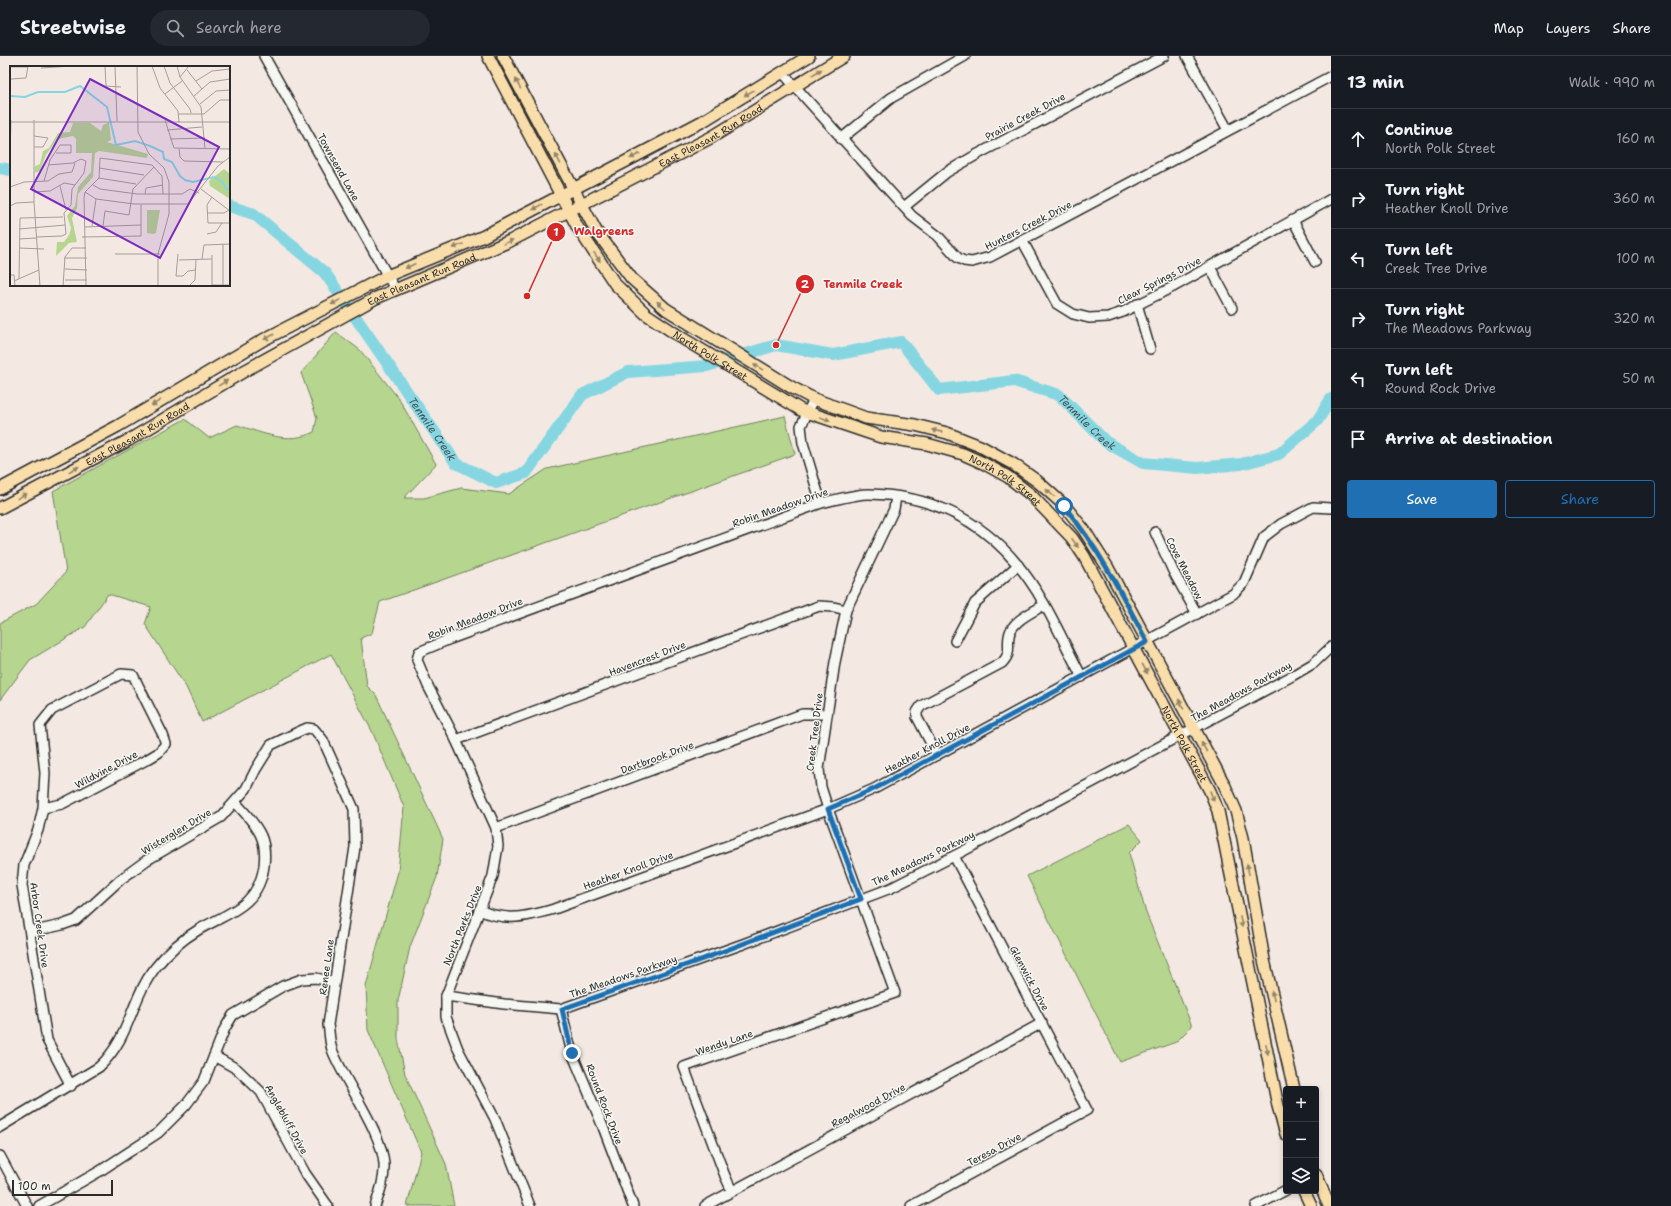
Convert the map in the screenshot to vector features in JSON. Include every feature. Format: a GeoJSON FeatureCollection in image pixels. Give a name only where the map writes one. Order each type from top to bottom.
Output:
{"type":"FeatureCollection","features":[{"type":"Feature","properties":{"kind":"main road","name":"North Polk Street"},"geometry":{"type":"LineString","coordinates":[[488,56],[590,248],[615,284],[646,314],[682,338],[807,412],[881,437],[927,444],[963,454],[1008,477],[1030,494],[1072,538],[1084,556],[1182,736],[1210,791],[1218,811],[1278,1106],[1283,1124]]}},
{"type":"Feature","properties":{"kind":"main road","name":"North Polk Street"},"geometry":{"type":"LineString","coordinates":[[503,56],[596,231],[632,279],[666,309],[791,387],[814,399],[866,418],[947,433],[980,446],[1014,464],[1031,477],[1064,506],[1084,530],[1108,568],[1224,784],[1236,811],[1243,838],[1264,960],[1293,1086]]}},
{"type":"Feature","properties":{"kind":"main road","name":"East Pleasant Run Road"},"geometry":{"type":"LineString","coordinates":[[0,489],[118,426],[243,351],[303,319],[387,276],[484,236],[561,194],[703,121],[809,56]]}},
{"type":"Feature","properties":{"kind":"main road","name":"East Pleasant Run Road"},"geometry":{"type":"LineString","coordinates":[[0,508],[129,440],[203,396],[376,298],[492,249],[582,205],[712,137],[844,56]]}},
{"type":"Feature","properties":{"kind":"main road"},"geometry":{"type":"LineString","coordinates":[[522,118],[533,112]]}},
{"type":"Feature","properties":{"kind":"main road"},"geometry":{"type":"LineString","coordinates":[[703,121],[712,137]]}},
{"type":"Feature","properties":{"kind":"main road"},"geometry":{"type":"LineString","coordinates":[[484,236],[492,249]]}},
{"type":"Feature","properties":{"kind":"main road"},"geometry":{"type":"LineString","coordinates":[[194,380],[203,396]]}},
{"type":"Feature","properties":{"kind":"main road"},"geometry":{"type":"LineString","coordinates":[[32,472],[39,487]]}},
{"type":"Feature","properties":{"kind":"main road"},"geometry":{"type":"LineString","coordinates":[[1250,963],[1264,960]]}},
{"type":"Feature","properties":{"kind":"main road"},"geometry":{"type":"LineString","coordinates":[[1319,1182],[1329,1206]]}},
{"type":"Feature","properties":{"kind":"main road"},"geometry":{"type":"LineString","coordinates":[[1305,1194],[1311,1206]]}},
{"type":"Feature","properties":{"kind":"street","name":"Townsend Lane"},"geometry":{"type":"LineString","coordinates":[[264,56],[395,289]]}},
{"type":"Feature","properties":{"kind":"street"},"geometry":{"type":"LineString","coordinates":[[841,139],[891,98],[966,56]]}},
{"type":"Feature","properties":{"kind":"street","name":"Prairie Creek Drive"},"geometry":{"type":"LineString","coordinates":[[904,207],[948,172],[978,154],[1164,56]]}},
{"type":"Feature","properties":{"kind":"street"},"geometry":{"type":"LineString","coordinates":[[1187,56],[1228,130]]}},
{"type":"Feature","properties":{"kind":"street","name":"Hunters Creek Drive"},"geometry":{"type":"LineString","coordinates":[[782,72],[793,86],[904,207],[964,261],[972,262],[990,257],[1331,76]]}},
{"type":"Feature","properties":{"kind":"street","name":"Clear Springs Drive"},"geometry":{"type":"LineString","coordinates":[[1022,240],[1057,304],[1073,314],[1090,318],[1108,317],[1210,267],[1331,200]]}},
{"type":"Feature","properties":{"kind":"street"},"geometry":{"type":"LineString","coordinates":[[1293,220],[1315,262]]}},
{"type":"Feature","properties":{"kind":"street"},"geometry":{"type":"LineString","coordinates":[[1210,267],[1232,308]]}},
{"type":"Feature","properties":{"kind":"street"},"geometry":{"type":"LineString","coordinates":[[1137,304],[1150,349]]}},
{"type":"Feature","properties":{"kind":"street"},"geometry":{"type":"LineString","coordinates":[[814,399],[801,426],[803,443],[821,503]]}},
{"type":"Feature","properties":{"kind":"street","name":"Robin Meadow Drive"},"geometry":{"type":"LineString","coordinates":[[418,652],[821,503],[868,494],[927,502],[956,513],[994,539],[1018,565],[1044,605],[1082,678]]}},
{"type":"Feature","properties":{"kind":"street","name":"Creek Tree Drive"},"geometry":{"type":"LineString","coordinates":[[895,993],[828,809],[821,787],[819,769],[826,714],[838,643],[846,610],[894,509],[896,497]]}},
{"type":"Feature","properties":{"kind":"street","name":"Heather Knoll Drive"},"geometry":{"type":"LineString","coordinates":[[479,910],[498,917],[526,918],[828,809],[874,789],[1082,678],[1233,594],[1244,583],[1264,537],[1281,524],[1313,507],[1331,508]]}},
{"type":"Feature","properties":{"kind":"street","name":"Cove Meadow"},"geometry":{"type":"LineString","coordinates":[[1155,532],[1173,571],[1197,614]]}},
{"type":"Feature","properties":{"kind":"street"},"geometry":{"type":"LineString","coordinates":[[955,641],[975,603],[1018,565]]}},
{"type":"Feature","properties":{"kind":"street"},"geometry":{"type":"LineString","coordinates":[[937,755],[917,717],[917,712],[921,706],[1002,663],[1008,656],[1009,635],[1014,626],[1024,617],[1044,605]]}},
{"type":"Feature","properties":{"kind":"street","name":"Havencrest Drive"},"geometry":{"type":"LineString","coordinates":[[456,740],[819,606],[834,607],[846,610]]}},
{"type":"Feature","properties":{"kind":"street","name":"The Meadows Parkway"},"geometry":{"type":"LineString","coordinates":[[446,996],[504,1004],[562,1009],[703,959],[891,888],[1182,736],[1292,676],[1314,663],[1331,647]]}},
{"type":"Feature","properties":{"kind":"street","name":"North Parks Drive"},"geometry":{"type":"LineString","coordinates":[[418,652],[417,660],[428,686],[456,740],[496,828],[498,846],[493,876],[446,996],[446,1017],[458,1049],[495,1119],[530,1206]]}},
{"type":"Feature","properties":{"kind":"street","name":"Arbor Creek Drive"},"geometry":{"type":"LineString","coordinates":[[71,1086],[47,1040],[22,885],[24,865],[38,830],[43,808],[46,773],[40,725],[52,710],[121,674],[133,675],[163,735]]}},
{"type":"Feature","properties":{"kind":"street","name":"Dartbrook Drive"},"geometry":{"type":"LineString","coordinates":[[496,828],[802,714],[826,714]]}},
{"type":"Feature","properties":{"kind":"street","name":"Wisterglen Drive"},"geometry":{"type":"LineString","coordinates":[[30,932],[62,925],[76,920],[121,879],[147,860],[221,816],[236,803],[246,789],[271,745],[307,728],[314,729]]}},
{"type":"Feature","properties":{"kind":"street","name":"Renee Lane"},"geometry":{"type":"LineString","coordinates":[[314,729],[323,740],[354,809],[355,847],[328,1025],[332,1051],[377,1138],[383,1157],[385,1165],[382,1186],[375,1206]]}},
{"type":"Feature","properties":{"kind":"street","name":"Wildvine Drive"},"geometry":{"type":"LineString","coordinates":[[43,808],[62,804],[158,753],[166,744],[163,735]]}},
{"type":"Feature","properties":{"kind":"street"},"geometry":{"type":"LineString","coordinates":[[0,1127],[71,1086],[99,1067],[111,1056],[124,1034],[139,994],[155,968],[172,951],[197,930],[235,911],[256,893],[263,874],[265,857],[262,837],[256,826],[236,803]]}},
{"type":"Feature","properties":{"kind":"street","name":"Glenwick Drive"},"geometry":{"type":"LineString","coordinates":[[954,856],[1087,1110]]}},
{"type":"Feature","properties":{"kind":"street"},"geometry":{"type":"LineString","coordinates":[[39,1206],[100,1171],[158,1133],[186,1105],[204,1081],[225,1028],[234,1015],[262,997],[283,986],[302,979],[316,978],[334,982]]}},
{"type":"Feature","properties":{"kind":"street","name":"Wendy Lane"},"geometry":{"type":"LineString","coordinates":[[732,1191],[684,1068],[895,993]]}},
{"type":"Feature","properties":{"kind":"street","name":"Round Rock Drive"},"geometry":{"type":"LineString","coordinates":[[562,1009],[572,1053],[603,1127],[633,1206]]}},
{"type":"Feature","properties":{"kind":"street","name":"Regalwood Drive"},"geometry":{"type":"LineString","coordinates":[[705,1206],[1042,1023]]}},
{"type":"Feature","properties":{"kind":"street","name":"Anglebluff Drive"},"geometry":{"type":"LineString","coordinates":[[214,1056],[237,1069],[261,1092],[304,1173],[328,1206]]}},
{"type":"Feature","properties":{"kind":"street","name":"Teresa Drive"},"geometry":{"type":"LineString","coordinates":[[911,1206],[1087,1110]]}},
{"type":"Feature","properties":{"kind":"street"},"geometry":{"type":"LineString","coordinates":[[0,1156],[27,1206]]}},
{"type":"Feature","properties":{"kind":"street"},"geometry":{"type":"LineString","coordinates":[[1256,1206],[1283,1192]]}},
{"type":"Feature","properties":{"kind":"green space"},"geometry":{"type":"Polygon","coordinates":[[[336,332],[360,350],[399,399],[436,464],[404,498],[424,498],[461,488],[509,494],[547,469],[785,416],[795,454],[380,602],[372,633],[361,638],[367,686],[376,695],[443,839],[437,877],[410,947],[398,1001],[398,1039],[405,1074],[446,1164],[454,1206],[407,1206],[421,1152],[368,1030],[366,986],[398,872],[404,807],[372,731],[331,654],[202,722],[186,687],[145,624],[151,607],[108,594],[85,627],[30,660],[0,700],[0,623],[36,604],[66,572],[53,491],[185,419],[209,438],[237,425],[285,438],[295,438],[314,432],[317,418],[301,373],[336,332]]]}},
{"type":"Feature","properties":{"kind":"green space"},"geometry":{"type":"Polygon","coordinates":[[[1129,824],[1142,840],[1129,853],[1146,913],[1192,1026],[1176,1042],[1120,1062],[1027,876],[1129,824]]]}},
{"type":"Feature","properties":{"kind":"waterway","name":"Tenmile Creek"},"geometry":{"type":"LineString","coordinates":[[0,168],[10,170]]}},
{"type":"Feature","properties":{"kind":"waterway","name":"Tenmile Creek"},"geometry":{"type":"LineString","coordinates":[[230,206],[254,214],[325,273],[456,463],[496,483],[526,473],[582,395],[628,372],[707,366],[776,345],[833,355],[901,342],[939,390],[1014,381],[1059,395],[1106,442],[1143,463],[1197,468],[1241,464],[1279,454],[1317,421],[1331,399]]}},
{"type":"Feature","properties":{"kind":"place","name":"Walgreens"},"geometry":{"type":"Point","coordinates":[527,296]}},
{"type":"Feature","properties":{"kind":"place","name":"Tenmile Creek"},"geometry":{"type":"Point","coordinates":[776,345]}},
{"type":"Feature","properties":{"kind":"route"},"geometry":{"type":"LineString","coordinates":[[572,1053],[562,1009],[703,959],[861,899],[828,809],[874,789],[1147,642],[1108,568],[1084,530],[1064,506]]}}]}
